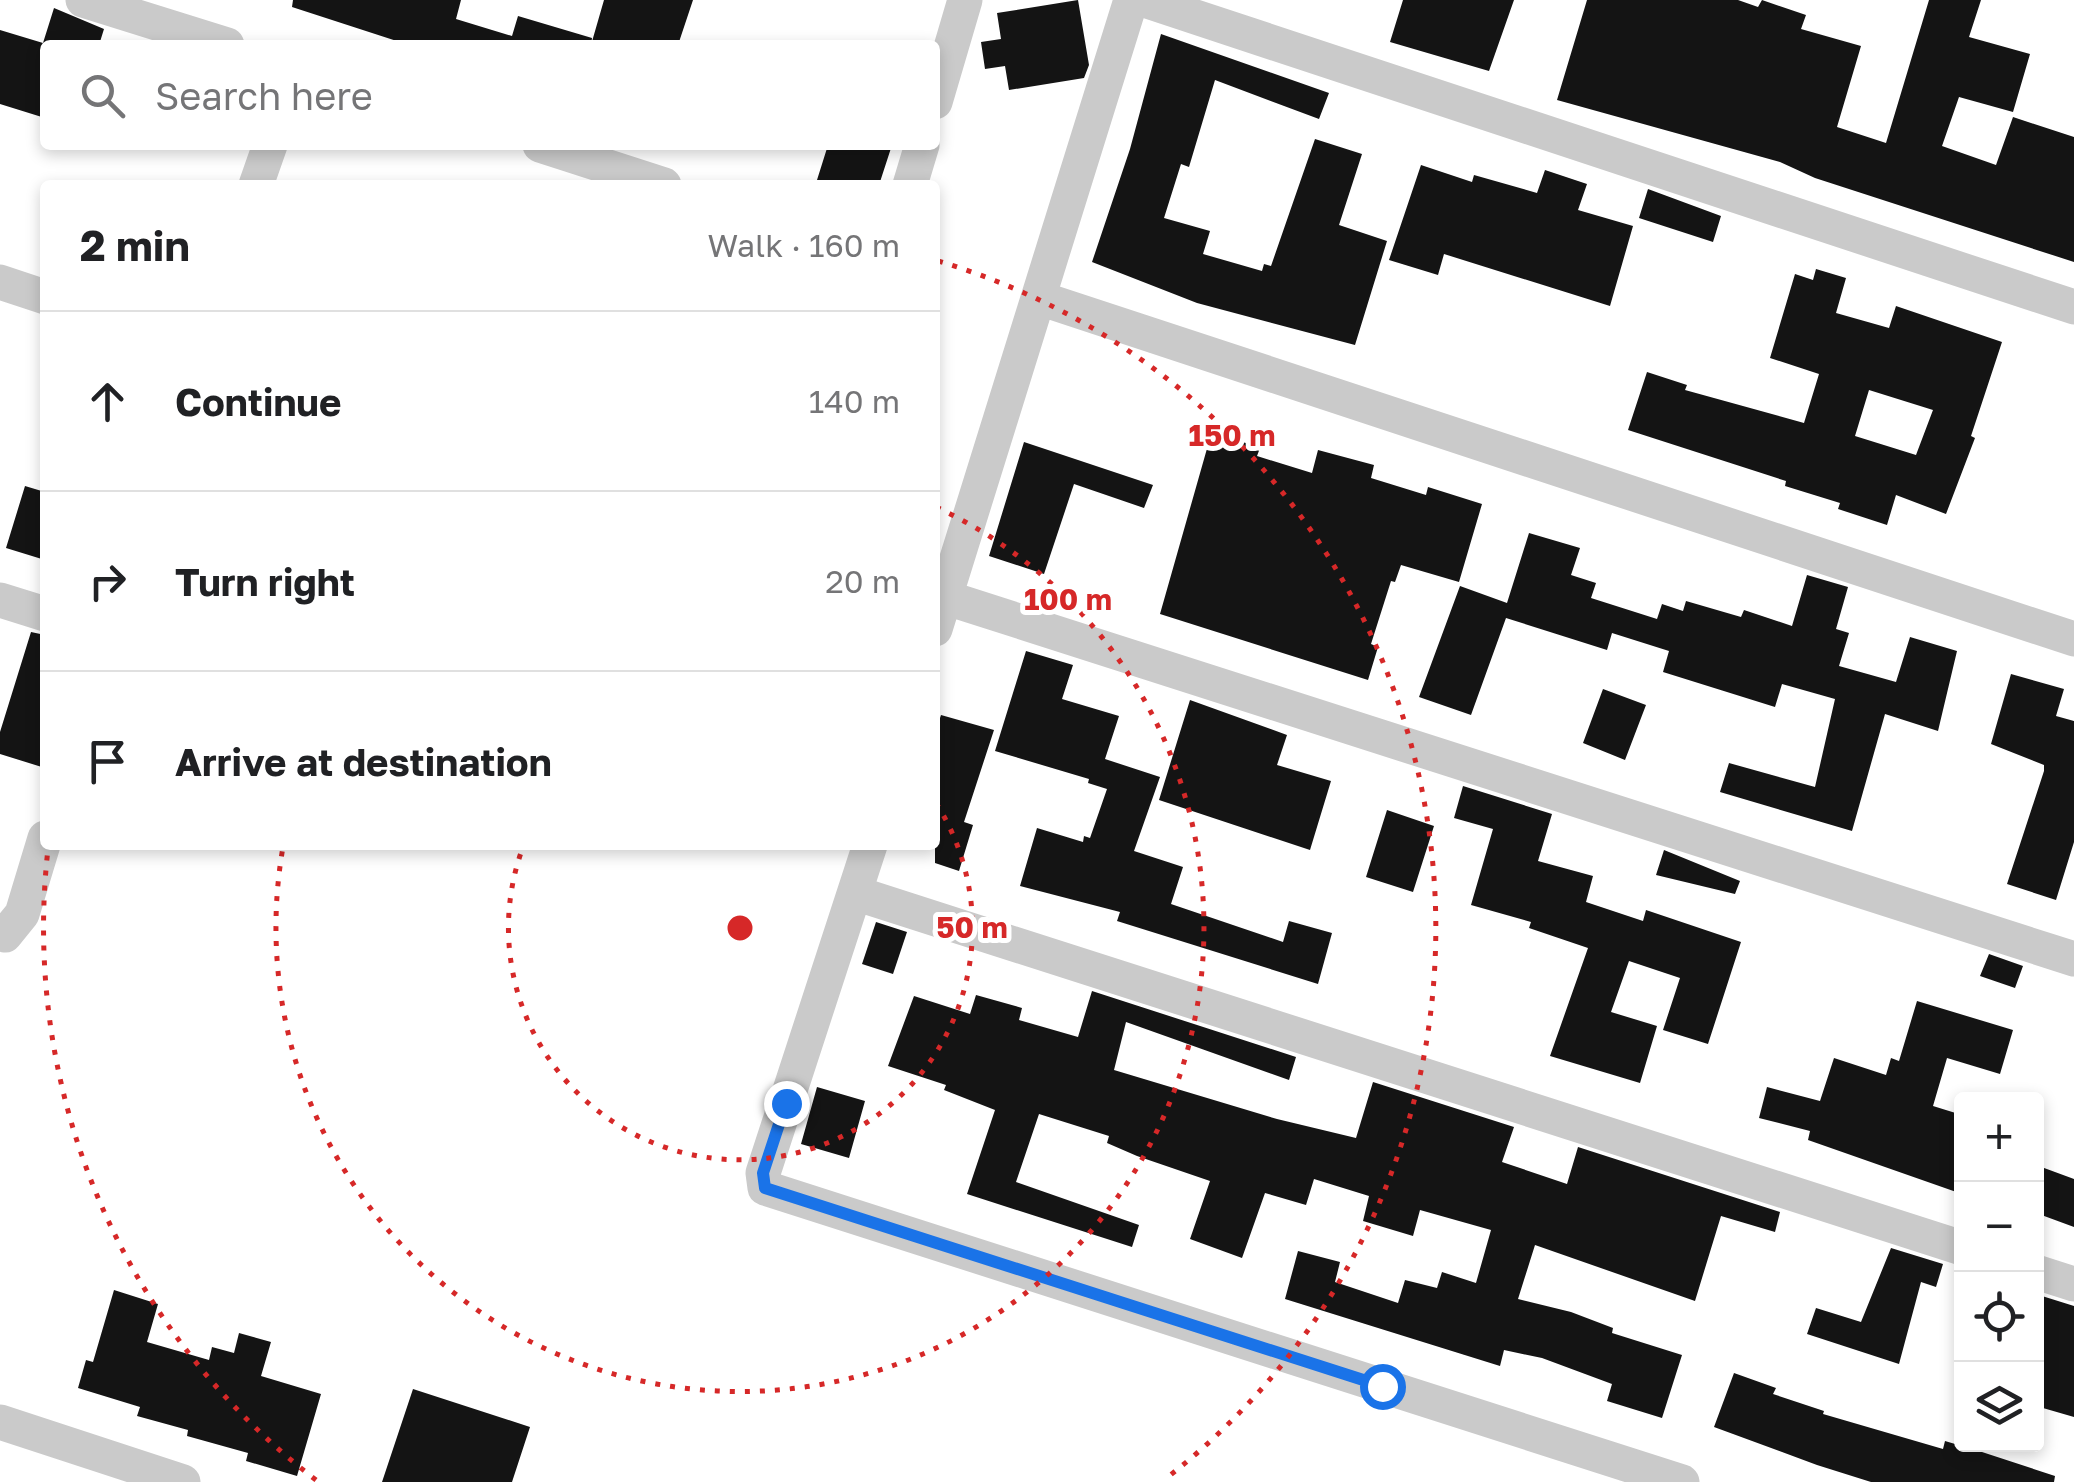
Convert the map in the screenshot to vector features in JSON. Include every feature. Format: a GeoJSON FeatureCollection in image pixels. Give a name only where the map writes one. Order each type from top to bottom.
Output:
{"type":"FeatureCollection","features":[{"type":"Feature","properties":{"kind":"street"},"geometry":{"type":"LineString","coordinates":[[82,0],[212,40]]}},
{"type":"Feature","properties":{"kind":"street"},"geometry":{"type":"LineString","coordinates":[[940,86],[966,0]]}},
{"type":"Feature","properties":{"kind":"street"},"geometry":{"type":"LineString","coordinates":[[1131,0],[940,613],[2074,960]]}},
{"type":"Feature","properties":{"kind":"street"},"geometry":{"type":"LineString","coordinates":[[1144,0],[2074,307]]}},
{"type":"Feature","properties":{"kind":"street"},"geometry":{"type":"LineString","coordinates":[[258,180],[268,150]]}},
{"type":"Feature","properties":{"kind":"street"},"geometry":{"type":"LineString","coordinates":[[556,150],[648,180]]}},
{"type":"Feature","properties":{"kind":"street"},"geometry":{"type":"LineString","coordinates":[[912,180],[920,150]]}},
{"type":"Feature","properties":{"kind":"street"},"geometry":{"type":"LineString","coordinates":[[0,282],[40,294]]}},
{"type":"Feature","properties":{"kind":"street"},"geometry":{"type":"LineString","coordinates":[[1039,298],[2074,639]]}},
{"type":"Feature","properties":{"kind":"street"},"geometry":{"type":"LineString","coordinates":[[0,600],[40,612]]}},
{"type":"Feature","properties":{"kind":"street"},"geometry":{"type":"LineString","coordinates":[[0,934],[5,936],[22,914],[41,850]]}},
{"type":"Feature","properties":{"kind":"street"},"geometry":{"type":"LineString","coordinates":[[868,850],[763,1173],[765,1188],[1682,1482]]}},
{"type":"Feature","properties":{"kind":"street"},"geometry":{"type":"LineString","coordinates":[[855,894],[1954,1245]]}},
{"type":"Feature","properties":{"kind":"street"},"geometry":{"type":"LineString","coordinates":[[2044,1275],[2074,1284]]}},
{"type":"Feature","properties":{"kind":"street"},"geometry":{"type":"LineString","coordinates":[[0,1422],[183,1482]]}},
{"type":"Feature","properties":{"kind":"building"},"geometry":{"type":"Polygon","coordinates":[[[293,0],[461,0],[456,19],[512,36],[518,16],[592,38],[394,40],[292,7],[293,0]]]}},
{"type":"Feature","properties":{"kind":"building"},"geometry":{"type":"Polygon","coordinates":[[[604,0],[693,0],[680,40],[592,40],[604,0]]]}},
{"type":"Feature","properties":{"kind":"building"},"geometry":{"type":"Polygon","coordinates":[[[1078,0],[1089,65],[1084,78],[1009,90],[1005,66],[985,69],[981,42],[1001,39],[997,13],[1078,0]]]}},
{"type":"Feature","properties":{"kind":"building"},"geometry":{"type":"Polygon","coordinates":[[[1403,0],[1514,0],[1489,71],[1390,42],[1403,0]]]}},
{"type":"Feature","properties":{"kind":"building"},"geometry":{"type":"Polygon","coordinates":[[[1587,0],[1738,0],[1758,7],[1762,0],[1806,15],[1801,29],[1861,46],[1837,127],[1886,143],[1929,0],[1981,0],[1969,37],[2030,54],[2013,112],[1959,97],[1942,146],[1996,165],[2013,117],[2074,137],[2074,262],[1815,178],[1780,162],[1557,100],[1587,0]]]}},
{"type":"Feature","properties":{"kind":"building"},"geometry":{"type":"Polygon","coordinates":[[[54,8],[104,29],[101,40],[44,40],[54,8]]]}},
{"type":"Feature","properties":{"kind":"building"},"geometry":{"type":"Polygon","coordinates":[[[0,30],[40,42],[40,116],[0,104],[0,30]]]}},
{"type":"Feature","properties":{"kind":"building"},"geometry":{"type":"Polygon","coordinates":[[[1161,34],[1329,93],[1319,119],[1215,80],[1189,167],[1181,164],[1164,218],[1210,231],[1203,254],[1262,271],[1264,264],[1271,266],[1315,139],[1362,154],[1339,225],[1387,241],[1355,345],[1197,303],[1092,262],[1130,149],[1161,34]]]}},
{"type":"Feature","properties":{"kind":"building"},"geometry":{"type":"Polygon","coordinates":[[[826,150],[890,150],[881,180],[817,180],[826,150]]]}},
{"type":"Feature","properties":{"kind":"building"},"geometry":{"type":"Polygon","coordinates":[[[1421,165],[1472,182],[1474,175],[1537,193],[1545,170],[1587,184],[1578,210],[1633,226],[1610,306],[1444,254],[1438,275],[1389,260],[1421,165]]]}},
{"type":"Feature","properties":{"kind":"building"},"geometry":{"type":"Polygon","coordinates":[[[1648,189],[1721,216],[1713,242],[1639,218],[1648,189]]]}},
{"type":"Feature","properties":{"kind":"building"},"geometry":{"type":"Polygon","coordinates":[[[1816,269],[1846,278],[1836,313],[1889,328],[1896,306],[2002,342],[1971,436],[1975,438],[1946,514],[1896,495],[1887,525],[1838,509],[1840,503],[1785,486],[1786,481],[1628,430],[1647,372],[1687,385],[1685,390],[1804,423],[1819,374],[1770,358],[1795,274],[1813,280],[1816,269]],[[1869,390],[1855,436],[1916,455],[1933,410],[1869,390]]]}},
{"type":"Feature","properties":{"kind":"building"},"geometry":{"type":"Polygon","coordinates":[[[1212,431],[1260,448],[1257,456],[1312,473],[1318,450],[1374,465],[1371,478],[1426,495],[1428,487],[1482,504],[1459,582],[1401,565],[1395,582],[1391,581],[1371,644],[1378,647],[1368,680],[1160,614],[1212,431]]]}},
{"type":"Feature","properties":{"kind":"building"},"geometry":{"type":"Polygon","coordinates":[[[1024,442],[1153,485],[1144,508],[1074,484],[1044,574],[989,556],[1024,442]]]}},
{"type":"Feature","properties":{"kind":"building"},"geometry":{"type":"Polygon","coordinates":[[[25,486],[40,490],[40,558],[6,548],[25,486]]]}},
{"type":"Feature","properties":{"kind":"building"},"geometry":{"type":"Polygon","coordinates":[[[1529,533],[1580,548],[1571,575],[1596,583],[1591,598],[1657,619],[1662,604],[1683,611],[1686,601],[1741,617],[1744,610],[1792,626],[1807,575],[1848,587],[1836,629],[1849,633],[1839,666],[1896,682],[1910,637],[1957,651],[1938,731],[1885,714],[1852,831],[1720,792],[1729,763],[1815,787],[1835,699],[1782,684],[1775,707],[1663,672],[1669,651],[1612,633],[1607,650],[1506,618],[1471,715],[1419,697],[1460,586],[1507,603],[1529,533]]]}},
{"type":"Feature","properties":{"kind":"building"},"geometry":{"type":"Polygon","coordinates":[[[31,632],[40,634],[40,766],[0,754],[0,732],[31,632]]]}},
{"type":"Feature","properties":{"kind":"building"},"geometry":{"type":"Polygon","coordinates":[[[1026,651],[1073,665],[1062,699],[1119,716],[1105,759],[1160,777],[1134,851],[1183,867],[1171,904],[1283,942],[1289,921],[1332,933],[1318,984],[1117,921],[1120,912],[1020,886],[1037,828],[1083,842],[1084,836],[1090,838],[1107,789],[1088,783],[1089,779],[995,751],[1026,651]]]}},
{"type":"Feature","properties":{"kind":"building"},"geometry":{"type":"Polygon","coordinates":[[[2011,674],[2064,689],[2056,716],[2074,721],[2074,842],[2056,900],[2007,884],[2044,771],[2044,765],[1991,744],[2011,674]]]}},
{"type":"Feature","properties":{"kind":"building"},"geometry":{"type":"Polygon","coordinates":[[[1603,689],[1646,705],[1625,760],[1583,743],[1603,689]]]}},
{"type":"Feature","properties":{"kind":"building"},"geometry":{"type":"Polygon","coordinates":[[[1190,700],[1287,735],[1277,765],[1331,781],[1310,850],[1159,800],[1190,700]]]}},
{"type":"Feature","properties":{"kind":"building"},"geometry":{"type":"Polygon","coordinates":[[[941,715],[994,730],[964,822],[973,825],[959,871],[935,863],[935,850],[940,850],[941,715]]]}},
{"type":"Feature","properties":{"kind":"building"},"geometry":{"type":"Polygon","coordinates":[[[1463,786],[1552,814],[1538,861],[1593,876],[1586,902],[1643,921],[1646,910],[1741,942],[1708,1044],[1663,1030],[1680,978],[1629,961],[1611,1012],[1657,1026],[1640,1083],[1550,1056],[1588,948],[1529,928],[1531,922],[1471,905],[1493,829],[1454,818],[1463,786]]]}},
{"type":"Feature","properties":{"kind":"building"},"geometry":{"type":"Polygon","coordinates":[[[1387,810],[1434,826],[1413,892],[1366,877],[1387,810]]]}},
{"type":"Feature","properties":{"kind":"building"},"geometry":{"type":"Polygon","coordinates":[[[1664,850],[1740,881],[1735,894],[1656,875],[1664,850]]]}},
{"type":"Feature","properties":{"kind":"building"},"geometry":{"type":"Polygon","coordinates":[[[876,922],[907,932],[893,974],[862,964],[876,922]]]}},
{"type":"Feature","properties":{"kind":"building"},"geometry":{"type":"Polygon","coordinates":[[[1989,954],[2023,966],[2015,988],[1980,976],[1989,954]]]}},
{"type":"Feature","properties":{"kind":"building"},"geometry":{"type":"Polygon","coordinates":[[[1092,991],[1296,1057],[1289,1080],[1126,1022],[1114,1070],[1277,1119],[1356,1138],[1373,1082],[1514,1127],[1502,1162],[1567,1184],[1578,1147],[1780,1212],[1775,1232],[1721,1216],[1695,1301],[1535,1245],[1518,1299],[1571,1312],[1613,1328],[1612,1333],[1682,1355],[1662,1418],[1607,1401],[1612,1384],[1542,1358],[1504,1350],[1500,1366],[1285,1299],[1298,1251],[1340,1262],[1335,1282],[1398,1303],[1405,1280],[1437,1288],[1442,1272],[1476,1283],[1491,1230],[1420,1210],[1413,1236],[1363,1221],[1369,1196],[1314,1179],[1306,1205],[1265,1193],[1242,1258],[1190,1239],[1210,1181],[1107,1143],[1109,1136],[1039,1114],[1016,1182],[1139,1225],[1132,1247],[967,1194],[995,1110],[944,1090],[946,1085],[888,1066],[914,996],[970,1014],[976,995],[1022,1008],[1019,1020],[1078,1037],[1092,991]]]}},
{"type":"Feature","properties":{"kind":"building"},"geometry":{"type":"Polygon","coordinates":[[[1917,1001],[2013,1030],[2000,1074],[1947,1058],[1933,1106],[1954,1113],[1954,1191],[1808,1140],[1810,1131],[1759,1118],[1767,1087],[1820,1101],[1834,1058],[1886,1075],[1891,1058],[1899,1061],[1917,1001]]]}},
{"type":"Feature","properties":{"kind":"building"},"geometry":{"type":"Polygon","coordinates":[[[817,1087],[865,1101],[849,1158],[801,1144],[817,1087]]]}},
{"type":"Feature","properties":{"kind":"building"},"geometry":{"type":"Polygon","coordinates":[[[2044,1168],[2074,1179],[2074,1227],[2044,1216],[2044,1168]]]}},
{"type":"Feature","properties":{"kind":"building"},"geometry":{"type":"Polygon","coordinates":[[[1891,1248],[1943,1264],[1936,1287],[1921,1282],[1899,1364],[1807,1334],[1816,1308],[1861,1322],[1891,1248]]]}},
{"type":"Feature","properties":{"kind":"building"},"geometry":{"type":"Polygon","coordinates":[[[114,1290],[158,1304],[147,1342],[209,1360],[212,1347],[234,1353],[239,1333],[271,1342],[261,1376],[321,1394],[297,1476],[246,1461],[248,1453],[187,1436],[188,1430],[137,1416],[140,1407],[78,1388],[86,1360],[93,1362],[114,1290]]]}},
{"type":"Feature","properties":{"kind":"building"},"geometry":{"type":"Polygon","coordinates":[[[2044,1297],[2074,1306],[2074,1417],[2044,1408],[2044,1297]]]}},
{"type":"Feature","properties":{"kind":"building"},"geometry":{"type":"Polygon","coordinates":[[[1734,1373],[1776,1388],[1773,1394],[1824,1411],[1823,1414],[1943,1449],[1945,1441],[1954,1444],[1954,1452],[1980,1452],[2055,1476],[2054,1482],[1871,1482],[1714,1427],[1734,1373]]]}},
{"type":"Feature","properties":{"kind":"building"},"geometry":{"type":"Polygon","coordinates":[[[413,1389],[530,1427],[512,1482],[382,1482],[413,1389]]]}},
{"type":"Feature","properties":{"kind":"route"},"geometry":{"type":"LineString","coordinates":[[786,1103],[763,1173],[765,1188],[1382,1386]]}}]}
